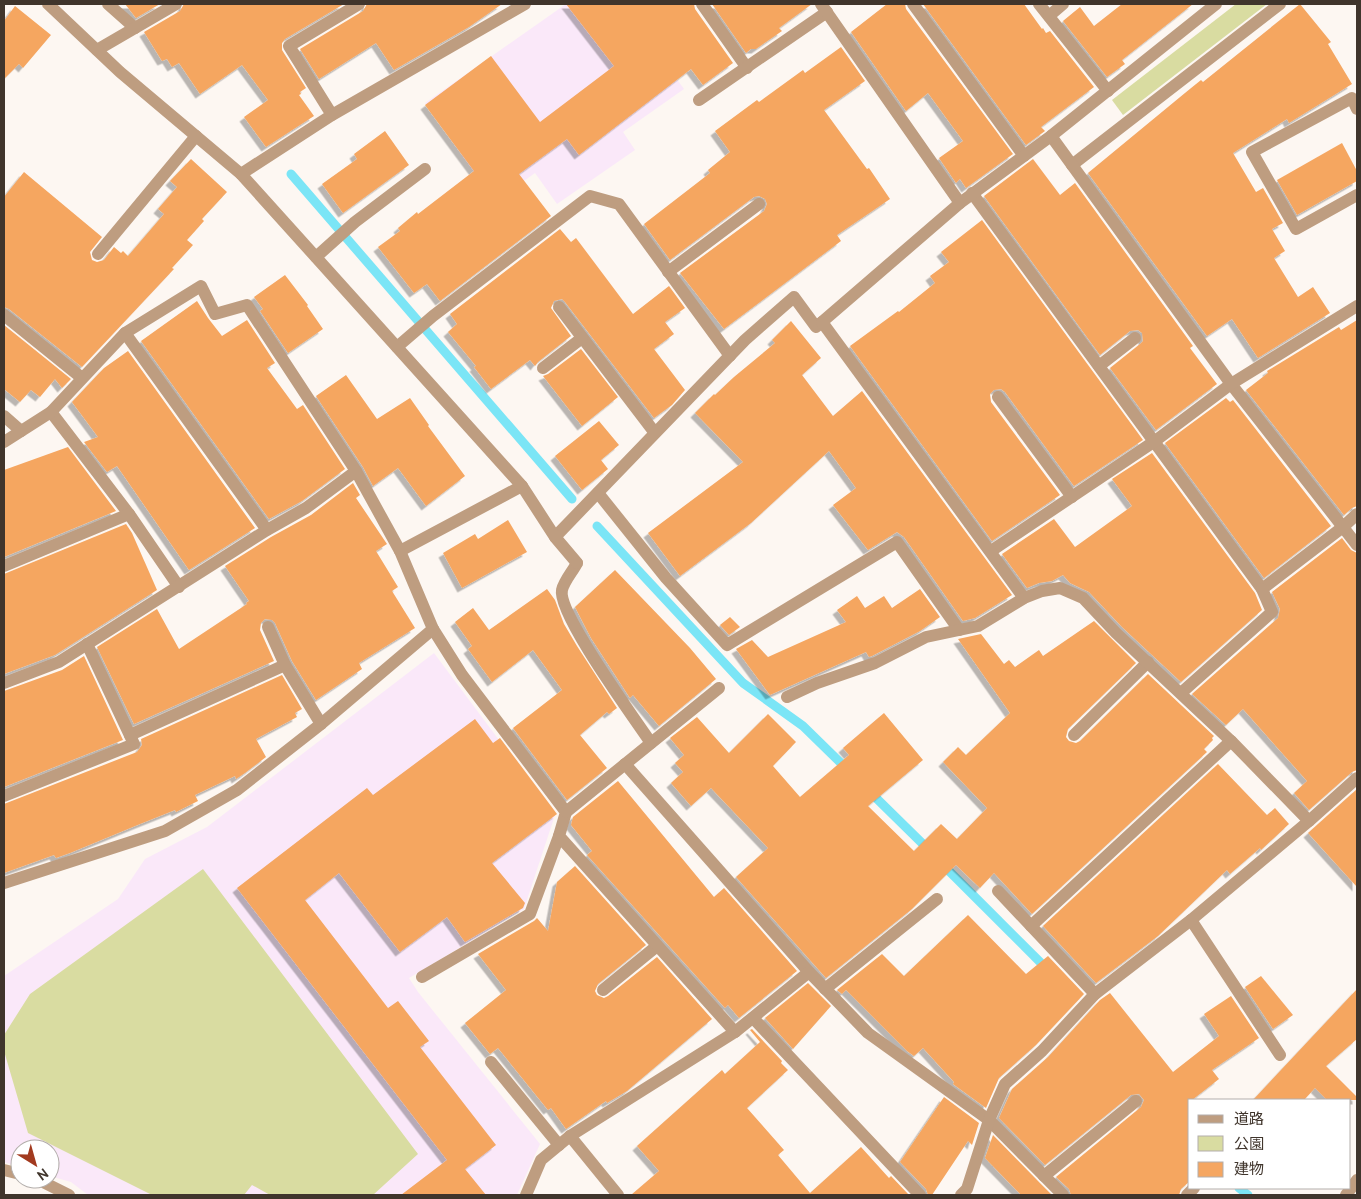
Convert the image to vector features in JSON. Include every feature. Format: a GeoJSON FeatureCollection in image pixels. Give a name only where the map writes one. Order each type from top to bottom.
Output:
{"type":"FeatureCollection","features":[{"type":"Feature","properties":{"kind":"street"},"geometry":{"type":"LineString","coordinates":[[48,4],[120,72],[241,174],[522,486],[555,537],[577,563],[562,590],[563,604],[597,664],[651,743]]}},
{"type":"Feature","properties":{"kind":"street"},"geometry":{"type":"LineString","coordinates":[[108,4],[135,28]]}},
{"type":"Feature","properties":{"kind":"street"},"geometry":{"type":"LineString","coordinates":[[97,50],[176,4]]}},
{"type":"Feature","properties":{"kind":"street"},"geometry":{"type":"LineString","coordinates":[[332,116],[289,46],[359,4]]}},
{"type":"Feature","properties":{"kind":"street"},"geometry":{"type":"LineString","coordinates":[[241,174],[332,116],[525,4]]}},
{"type":"Feature","properties":{"kind":"street"},"geometry":{"type":"LineString","coordinates":[[702,4],[747,68]]}},
{"type":"Feature","properties":{"kind":"street"},"geometry":{"type":"LineString","coordinates":[[913,4],[1024,156]]}},
{"type":"Feature","properties":{"kind":"street"},"geometry":{"type":"LineString","coordinates":[[1039,4],[1108,91]]}},
{"type":"Feature","properties":{"kind":"street"},"geometry":{"type":"LineString","coordinates":[[1049,16],[1063,4]]}},
{"type":"Feature","properties":{"kind":"street"},"geometry":{"type":"LineString","coordinates":[[555,537],[745,340],[794,298],[816,327],[972,193],[1051,136],[1216,4]]}},
{"type":"Feature","properties":{"kind":"street"},"geometry":{"type":"LineString","coordinates":[[1072,165],[1280,4]]}},
{"type":"Feature","properties":{"kind":"street"},"geometry":{"type":"LineString","coordinates":[[700,100],[747,68],[824,8],[960,203]]}},
{"type":"Feature","properties":{"kind":"street"},"geometry":{"type":"LineString","coordinates":[[1357,110],[1352,98],[1252,152],[1296,229],[1357,195]]}},
{"type":"Feature","properties":{"kind":"street"},"geometry":{"type":"LineString","coordinates":[[98,254],[196,136]]}},
{"type":"Feature","properties":{"kind":"street"},"geometry":{"type":"LineString","coordinates":[[1051,136],[1231,384],[1357,545]]}},
{"type":"Feature","properties":{"kind":"street"},"geometry":{"type":"LineString","coordinates":[[316,257],[355,222],[425,169]]}},
{"type":"Feature","properties":{"kind":"street"},"geometry":{"type":"LineString","coordinates":[[972,193],[1262,588],[1272,612],[1181,693]]}},
{"type":"Feature","properties":{"kind":"street"},"geometry":{"type":"LineString","coordinates":[[397,347],[412,332],[590,196],[619,204],[730,356]]}},
{"type":"Feature","properties":{"kind":"street"},"geometry":{"type":"LineString","coordinates":[[668,272],[759,204]]}},
{"type":"Feature","properties":{"kind":"street"},"geometry":{"type":"LineString","coordinates":[[4,442],[51,412],[125,333],[201,286],[215,314],[247,305],[356,471],[400,551],[433,629],[462,676],[566,812]]}},
{"type":"Feature","properties":{"kind":"street"},"geometry":{"type":"LineString","coordinates":[[991,552],[1155,441],[1231,384],[1357,306]]}},
{"type":"Feature","properties":{"kind":"street"},"geometry":{"type":"LineString","coordinates":[[559,307],[655,433]]}},
{"type":"Feature","properties":{"kind":"street"},"geometry":{"type":"LineString","coordinates":[[4,315],[82,378]]}},
{"type":"Feature","properties":{"kind":"street"},"geometry":{"type":"LineString","coordinates":[[822,322],[1024,598]]}},
{"type":"Feature","properties":{"kind":"street"},"geometry":{"type":"LineString","coordinates":[[125,333],[267,530]]}},
{"type":"Feature","properties":{"kind":"street"},"geometry":{"type":"LineString","coordinates":[[543,368],[582,338]]}},
{"type":"Feature","properties":{"kind":"street"},"geometry":{"type":"LineString","coordinates":[[1099,366],[1135,338]]}},
{"type":"Feature","properties":{"kind":"street"},"geometry":{"type":"LineString","coordinates":[[998,397],[1072,497]]}},
{"type":"Feature","properties":{"kind":"street"},"geometry":{"type":"LineString","coordinates":[[51,412],[129,514],[179,587]]}},
{"type":"Feature","properties":{"kind":"street"},"geometry":{"type":"LineString","coordinates":[[4,416],[21,431]]}},
{"type":"Feature","properties":{"kind":"street"},"geometry":{"type":"LineString","coordinates":[[4,683],[59,662],[267,530],[306,508],[356,471]]}},
{"type":"Feature","properties":{"kind":"street"},"geometry":{"type":"LineString","coordinates":[[400,551],[522,486]]}},
{"type":"Feature","properties":{"kind":"street"},"geometry":{"type":"LineString","coordinates":[[598,493],[666,578],[727,645],[897,542],[959,630]]}},
{"type":"Feature","properties":{"kind":"street"},"geometry":{"type":"LineString","coordinates":[[4,566],[129,514]]}},
{"type":"Feature","properties":{"kind":"street"},"geometry":{"type":"LineString","coordinates":[[1262,588],[1343,528],[1357,514]]}},
{"type":"Feature","properties":{"kind":"street"},"geometry":{"type":"LineString","coordinates":[[788,697],[817,683],[875,663],[926,637],[978,626],[1024,598],[1042,591],[1060,588],[1083,598],[1232,740],[1309,821]]}},
{"type":"Feature","properties":{"kind":"street"},"geometry":{"type":"LineString","coordinates":[[268,628],[285,665],[321,724]]}},
{"type":"Feature","properties":{"kind":"street"},"geometry":{"type":"LineString","coordinates":[[4,883],[165,831],[237,790],[321,724],[433,629]]}},
{"type":"Feature","properties":{"kind":"street"},"geometry":{"type":"LineString","coordinates":[[4,796],[134,744],[88,644]]}},
{"type":"Feature","properties":{"kind":"street"},"geometry":{"type":"LineString","coordinates":[[1074,736],[1148,662]]}},
{"type":"Feature","properties":{"kind":"street"},"geometry":{"type":"LineString","coordinates":[[130,735],[285,665]]}},
{"type":"Feature","properties":{"kind":"street"},"geometry":{"type":"LineString","coordinates":[[422,977],[530,914],[566,812],[719,688]]}},
{"type":"Feature","properties":{"kind":"street"},"geometry":{"type":"LineString","coordinates":[[1031,926],[1232,740]]}},
{"type":"Feature","properties":{"kind":"street"},"geometry":{"type":"LineString","coordinates":[[625,764],[809,972],[868,1033],[990,1120],[1063,1195]]}},
{"type":"Feature","properties":{"kind":"street"},"geometry":{"type":"LineString","coordinates":[[961,1195],[967,1189],[990,1120],[1005,1084],[1042,1051],[1092,997],[1191,920],[1357,778]]}},
{"type":"Feature","properties":{"kind":"street"},"geometry":{"type":"LineString","coordinates":[[559,836],[735,1032]]}},
{"type":"Feature","properties":{"kind":"street"},"geometry":{"type":"LineString","coordinates":[[998,891],[1092,997]]}},
{"type":"Feature","properties":{"kind":"street"},"geometry":{"type":"LineString","coordinates":[[825,988],[937,898]]}},
{"type":"Feature","properties":{"kind":"street"},"geometry":{"type":"LineString","coordinates":[[1191,920],[1280,1054]]}},
{"type":"Feature","properties":{"kind":"street"},"geometry":{"type":"LineString","coordinates":[[603,990],[657,946]]}},
{"type":"Feature","properties":{"kind":"street"},"geometry":{"type":"LineString","coordinates":[[526,1195],[541,1160],[570,1136],[735,1032],[809,972]]}},
{"type":"Feature","properties":{"kind":"street"},"geometry":{"type":"LineString","coordinates":[[753,1018],[920,1195]]}},
{"type":"Feature","properties":{"kind":"street"},"geometry":{"type":"LineString","coordinates":[[491,1062],[559,1145]]}},
{"type":"Feature","properties":{"kind":"street"},"geometry":{"type":"LineString","coordinates":[[1044,1176],[1136,1101]]}},
{"type":"Feature","properties":{"kind":"street"},"geometry":{"type":"LineString","coordinates":[[570,1136],[618,1195]]}},
{"type":"Feature","properties":{"kind":"street"},"geometry":{"type":"LineString","coordinates":[[57,1189],[69,1195]]}},
{"type":"Feature","properties":{"kind":"shaded area"},"geometry":{"type":"Polygon","coordinates":[[[566,4],[623,4],[684,89],[623,132],[635,150],[557,204],[535,173],[495,202],[425,103],[566,4]]]}},
{"type":"Feature","properties":{"kind":"shaded area"},"geometry":{"type":"Polygon","coordinates":[[[434,653],[555,815],[524,909],[409,978],[418,992],[540,1144],[517,1195],[88,1195],[71,1182],[60,1179],[60,1139],[10,1139],[10,1164],[4,1162],[4,976],[118,899],[145,859],[207,827],[434,653]]]}},
{"type":"Feature","properties":{"kind":"green space"},"geometry":{"type":"Polygon","coordinates":[[[1236,4],[1267,4],[1123,115],[1112,100],[1236,4]]]}},
{"type":"Feature","properties":{"kind":"green space"},"geometry":{"type":"Polygon","coordinates":[[[203,869],[418,1154],[373,1195],[270,1195],[252,1185],[244,1195],[152,1195],[60,1149],[60,1139],[40,1139],[28,1133],[4,1051],[4,1035],[30,994],[203,869]]]}},
{"type":"Feature","properties":{"kind":"building"},"geometry":{"type":"Polygon","coordinates":[[[125,4],[160,4],[136,18],[125,4]]]}},
{"type":"Feature","properties":{"kind":"building"},"geometry":{"type":"Polygon","coordinates":[[[184,4],[344,4],[285,39],[282,43],[282,50],[306,88],[299,95],[314,116],[266,147],[244,117],[268,100],[242,65],[200,94],[179,63],[172,67],[167,59],[162,61],[144,32],[180,11],[184,4]]]}},
{"type":"Feature","properties":{"kind":"building"},"geometry":{"type":"Polygon","coordinates":[[[367,4],[502,4],[469,27],[394,70],[376,43],[319,79],[300,49],[363,11],[367,4]]]}},
{"type":"Feature","properties":{"kind":"building"},"geometry":{"type":"Polygon","coordinates":[[[566,4],[694,4],[695,9],[733,63],[703,85],[691,69],[579,155],[567,139],[519,174],[551,216],[440,301],[427,284],[414,293],[378,247],[400,231],[398,228],[417,212],[418,214],[474,171],[425,105],[491,56],[540,122],[614,66],[566,4]]]}},
{"type":"Feature","properties":{"kind":"building"},"geometry":{"type":"Polygon","coordinates":[[[712,4],[812,4],[779,28],[782,31],[756,49],[751,49],[746,53],[712,4]]]}},
{"type":"Feature","properties":{"kind":"building"},"geometry":{"type":"Polygon","coordinates":[[[887,4],[905,4],[906,9],[1013,154],[966,188],[960,179],[956,183],[939,158],[963,141],[928,93],[906,111],[851,32],[887,4]]]}},
{"type":"Feature","properties":{"kind":"building"},"geometry":{"type":"Polygon","coordinates":[[[923,4],[1024,4],[1042,29],[1046,33],[1050,31],[1094,87],[1041,127],[1045,131],[1026,145],[923,4]]]}},
{"type":"Feature","properties":{"kind":"building"},"geometry":{"type":"Polygon","coordinates":[[[1122,4],[1193,4],[1122,60],[1125,64],[1107,77],[1063,21],[1080,7],[1094,26],[1122,4]]]}},
{"type":"Feature","properties":{"kind":"building"},"geometry":{"type":"Polygon","coordinates":[[[1300,4],[1331,42],[1328,44],[1352,84],[1289,123],[1287,119],[1233,153],[1256,192],[1263,188],[1283,223],[1272,229],[1285,251],[1274,258],[1298,297],[1313,287],[1330,313],[1258,358],[1232,319],[1207,336],[1088,173],[1201,80],[1203,82],[1300,4]]]}},
{"type":"Feature","properties":{"kind":"building"},"geometry":{"type":"Polygon","coordinates":[[[15,6],[51,35],[23,68],[19,64],[4,79],[4,21],[15,6]]]}},
{"type":"Feature","properties":{"kind":"building"},"geometry":{"type":"Polygon","coordinates":[[[841,47],[865,81],[824,110],[867,169],[869,168],[890,199],[837,235],[841,241],[724,329],[680,273],[764,211],[767,204],[765,199],[759,196],[754,197],[670,260],[644,224],[710,173],[708,170],[730,152],[715,131],[757,100],[759,102],[803,70],[805,73],[841,47]]]}},
{"type":"Feature","properties":{"kind":"building"},"geometry":{"type":"Polygon","coordinates":[[[385,131],[409,165],[343,213],[322,184],[357,159],[354,154],[385,131]]]}},
{"type":"Feature","properties":{"kind":"building"},"geometry":{"type":"Polygon","coordinates":[[[1342,143],[1357,171],[1357,181],[1297,215],[1277,180],[1342,143]]]}},
{"type":"Feature","properties":{"kind":"building"},"geometry":{"type":"Polygon","coordinates":[[[191,159],[227,192],[202,219],[204,221],[187,240],[193,245],[172,268],[174,269],[82,367],[4,307],[4,197],[24,172],[102,237],[90,252],[92,260],[97,262],[104,260],[114,247],[121,253],[123,251],[128,256],[164,214],[158,209],[177,187],[170,181],[191,159]]]}},
{"type":"Feature","properties":{"kind":"building"},"geometry":{"type":"Polygon","coordinates":[[[1033,159],[1060,195],[1075,183],[1193,346],[1190,348],[1217,384],[1156,430],[1110,368],[1143,341],[1142,333],[1138,330],[1130,331],[1100,355],[984,196],[1033,159]]]}},
{"type":"Feature","properties":{"kind":"building"},"geometry":{"type":"Polygon","coordinates":[[[982,220],[1143,440],[1074,486],[1005,392],[1001,389],[994,390],[990,394],[991,402],[1060,495],[992,541],[850,346],[899,312],[935,283],[930,276],[949,262],[941,252],[982,220]]]}},
{"type":"Feature","properties":{"kind":"building"},"geometry":{"type":"Polygon","coordinates":[[[560,229],[571,242],[576,238],[633,314],[669,286],[685,308],[665,322],[674,334],[654,349],[685,390],[672,405],[654,418],[562,299],[554,301],[551,308],[571,336],[535,366],[530,360],[491,389],[474,367],[476,366],[448,332],[457,324],[450,314],[560,229]]]}},
{"type":"Feature","properties":{"kind":"building"},"geometry":{"type":"Polygon","coordinates":[[[285,275],[308,305],[323,329],[288,353],[260,311],[263,309],[254,297],[285,275]]]}},
{"type":"Feature","properties":{"kind":"building"},"geometry":{"type":"Polygon","coordinates":[[[197,301],[222,336],[247,320],[275,363],[267,368],[297,409],[303,405],[345,469],[302,501],[269,519],[141,341],[197,301]]]}},
{"type":"Feature","properties":{"kind":"building"},"geometry":{"type":"Polygon","coordinates":[[[1357,320],[1357,506],[1344,515],[1246,390],[1268,373],[1267,371],[1339,327],[1341,330],[1357,320]]]}},
{"type":"Feature","properties":{"kind":"building"},"geometry":{"type":"Polygon","coordinates":[[[791,321],[821,358],[802,375],[833,416],[862,391],[1012,595],[975,618],[963,621],[904,537],[897,532],[868,550],[833,505],[856,488],[829,451],[751,523],[680,576],[648,533],[743,462],[695,413],[714,394],[775,343],[772,340],[791,321]]]}},
{"type":"Feature","properties":{"kind":"building"},"geometry":{"type":"Polygon","coordinates":[[[4,325],[71,379],[62,388],[55,379],[40,397],[31,390],[20,402],[4,389],[4,325]]]}},
{"type":"Feature","properties":{"kind":"building"},"geometry":{"type":"Polygon","coordinates":[[[581,349],[618,397],[582,426],[543,376],[581,349]]]}},
{"type":"Feature","properties":{"kind":"building"},"geometry":{"type":"Polygon","coordinates":[[[128,351],[255,528],[189,570],[117,466],[107,472],[84,442],[98,437],[72,402],[104,368],[128,351]]]}},
{"type":"Feature","properties":{"kind":"building"},"geometry":{"type":"Polygon","coordinates":[[[346,375],[377,419],[410,398],[465,476],[426,506],[398,468],[373,486],[363,467],[316,396],[346,375]]]}},
{"type":"Feature","properties":{"kind":"building"},"geometry":{"type":"Polygon","coordinates":[[[1226,398],[1230,402],[1233,400],[1331,526],[1264,578],[1165,443],[1226,398]]]}},
{"type":"Feature","properties":{"kind":"building"},"geometry":{"type":"Polygon","coordinates":[[[599,421],[619,445],[601,460],[608,469],[582,490],[555,456],[599,421]]]}},
{"type":"Feature","properties":{"kind":"building"},"geometry":{"type":"Polygon","coordinates":[[[68,447],[116,511],[4,557],[4,470],[68,447]]]}},
{"type":"Feature","properties":{"kind":"building"},"geometry":{"type":"Polygon","coordinates":[[[1152,453],[1255,593],[1262,610],[1181,682],[1122,627],[1089,592],[1070,583],[1063,575],[1052,581],[1039,583],[1027,588],[1002,554],[1054,519],[1075,547],[1132,506],[1112,479],[1152,453]]]}},
{"type":"Feature","properties":{"kind":"building"},"geometry":{"type":"Polygon","coordinates":[[[353,483],[360,495],[356,498],[387,544],[376,551],[398,587],[392,591],[415,628],[359,663],[362,669],[316,700],[292,661],[275,623],[272,620],[265,619],[261,623],[260,630],[274,661],[134,724],[97,647],[157,609],[179,649],[249,601],[225,566],[311,515],[353,483]]]}},
{"type":"Feature","properties":{"kind":"building"},"geometry":{"type":"Polygon","coordinates":[[[508,520],[527,552],[462,588],[443,553],[475,534],[478,539],[508,520]]]}},
{"type":"Feature","properties":{"kind":"building"},"geometry":{"type":"Polygon","coordinates":[[[126,524],[132,533],[157,590],[55,655],[4,674],[4,574],[126,524]]]}},
{"type":"Feature","properties":{"kind":"building"},"geometry":{"type":"Polygon","coordinates":[[[1342,538],[1351,550],[1357,553],[1357,770],[1352,772],[1309,810],[1294,793],[1307,781],[1243,709],[1226,725],[1192,694],[1278,618],[1280,609],[1272,592],[1342,538]]]}},
{"type":"Feature","properties":{"kind":"building"},"geometry":{"type":"Polygon","coordinates":[[[615,570],[690,648],[716,679],[659,726],[633,695],[630,698],[591,638],[575,607],[615,570]]]}},
{"type":"Feature","properties":{"kind":"building"},"geometry":{"type":"Polygon","coordinates":[[[547,589],[555,600],[564,624],[617,708],[609,714],[607,712],[580,735],[607,768],[567,800],[513,728],[562,690],[533,650],[492,682],[468,649],[472,646],[455,622],[473,608],[489,630],[547,589]]]}},
{"type":"Feature","properties":{"kind":"building"},"geometry":{"type":"Polygon","coordinates":[[[920,589],[940,617],[920,631],[872,656],[869,657],[866,652],[770,695],[736,649],[752,640],[768,657],[846,622],[837,610],[857,596],[865,608],[884,596],[892,608],[920,589]]]}},
{"type":"Feature","properties":{"kind":"building"},"geometry":{"type":"Polygon","coordinates":[[[730,617],[740,627],[729,635],[720,625],[730,617]]]}},
{"type":"Feature","properties":{"kind":"building"},"geometry":{"type":"Polygon","coordinates":[[[1094,621],[1136,663],[1068,729],[1066,737],[1069,741],[1076,743],[1080,741],[1148,674],[1214,736],[1213,740],[1204,749],[1207,752],[1032,914],[994,873],[980,888],[956,865],[912,909],[826,978],[736,877],[768,848],[711,788],[691,806],[671,783],[683,772],[675,763],[684,755],[670,738],[697,717],[729,753],[768,714],[796,742],[773,766],[800,797],[849,755],[843,748],[884,713],[923,760],[868,806],[914,851],[941,824],[957,839],[987,808],[943,762],[958,747],[966,755],[1010,713],[958,639],[981,634],[1004,664],[1009,660],[1015,667],[1039,650],[1043,656],[1094,621]]]}},
{"type":"Feature","properties":{"kind":"building"},"geometry":{"type":"Polygon","coordinates":[[[84,656],[123,740],[4,787],[4,691],[62,670],[84,656]]]}},
{"type":"Feature","properties":{"kind":"building"},"geometry":{"type":"Polygon","coordinates":[[[282,675],[302,709],[295,713],[297,717],[256,739],[266,757],[245,773],[236,779],[235,776],[195,795],[198,801],[176,812],[175,810],[56,858],[54,855],[4,873],[4,804],[137,752],[142,745],[141,739],[282,675]]]}},
{"type":"Feature","properties":{"kind":"building"},"geometry":{"type":"Polygon","coordinates":[[[475,719],[493,743],[500,738],[557,814],[492,863],[525,903],[523,908],[465,942],[447,917],[400,952],[339,873],[305,900],[388,1008],[398,1001],[429,1041],[420,1047],[496,1145],[465,1169],[486,1195],[401,1195],[447,1160],[237,888],[367,788],[373,795],[475,719]]]}},
{"type":"Feature","properties":{"kind":"building"},"geometry":{"type":"Polygon","coordinates":[[[1218,764],[1267,815],[1275,808],[1289,824],[1261,850],[1260,848],[1230,874],[1227,870],[1158,936],[1096,983],[1043,926],[1218,764]]]}},
{"type":"Feature","properties":{"kind":"building"},"geometry":{"type":"Polygon","coordinates":[[[618,781],[714,897],[724,888],[797,971],[739,1018],[728,1005],[725,1008],[587,855],[592,851],[571,825],[573,817],[618,781]]]}},
{"type":"Feature","properties":{"kind":"building"},"geometry":{"type":"Polygon","coordinates":[[[1357,789],[1357,887],[1308,833],[1357,789]]]}},
{"type":"Feature","properties":{"kind":"building"},"geometry":{"type":"Polygon","coordinates":[[[575,866],[646,945],[598,984],[595,991],[597,995],[604,998],[608,996],[657,957],[712,1019],[627,1091],[607,1103],[606,1101],[566,1129],[551,1108],[548,1110],[498,1048],[490,1054],[465,1023],[506,990],[478,954],[537,918],[548,931],[557,882],[575,866]]]}},
{"type":"Feature","properties":{"kind":"building"},"geometry":{"type":"Polygon","coordinates":[[[968,915],[1026,974],[1048,956],[1084,994],[1036,1045],[999,1078],[986,1108],[953,1084],[954,1082],[923,1048],[914,1056],[846,990],[842,994],[837,990],[882,954],[904,976],[968,915]]]}},
{"type":"Feature","properties":{"kind":"building"},"geometry":{"type":"Polygon","coordinates":[[[1261,976],[1293,1015],[1273,1029],[1245,987],[1261,976]]]}},
{"type":"Feature","properties":{"kind":"building"},"geometry":{"type":"Polygon","coordinates":[[[808,983],[831,1006],[793,1049],[765,1018],[808,983]]]}},
{"type":"Feature","properties":{"kind":"building"},"geometry":{"type":"Polygon","coordinates":[[[1357,989],[1357,1039],[1326,1066],[1357,1097],[1357,1100],[1326,1099],[1315,1088],[1305,1099],[1254,1099],[1357,989]]]}},
{"type":"Feature","properties":{"kind":"building"},"geometry":{"type":"Polygon","coordinates":[[[1110,993],[1173,1072],[1219,1036],[1204,1014],[1231,996],[1259,1038],[1212,1070],[1219,1079],[1193,1099],[1188,1099],[1188,1183],[1181,1189],[1179,1195],[1071,1195],[1069,1189],[1056,1177],[1141,1107],[1144,1100],[1139,1094],[1131,1095],[1045,1165],[999,1118],[1012,1089],[1048,1057],[1100,1000],[1110,993]]]}},
{"type":"Feature","properties":{"kind":"building"},"geometry":{"type":"Polygon","coordinates":[[[752,1029],[788,1070],[747,1108],[784,1150],[778,1155],[810,1193],[861,1147],[889,1178],[891,1176],[909,1195],[631,1195],[659,1171],[637,1146],[722,1070],[725,1074],[760,1042],[750,1030],[752,1029]]]}},
{"type":"Feature","properties":{"kind":"building"},"geometry":{"type":"Polygon","coordinates":[[[944,1097],[979,1123],[972,1145],[968,1141],[932,1195],[928,1195],[926,1189],[900,1162],[944,1097]]]}},
{"type":"Feature","properties":{"kind":"building"},"geometry":{"type":"Polygon","coordinates":[[[993,1135],[1052,1195],[1021,1195],[985,1158],[993,1135]]]}},
{"type":"Feature","properties":{"kind":"waterway"},"geometry":{"type":"LineString","coordinates":[[291,174],[572,499]]}},
{"type":"Feature","properties":{"kind":"waterway"},"geometry":{"type":"LineString","coordinates":[[597,526],[743,683],[803,726],[849,771]]}},
{"type":"Feature","properties":{"kind":"waterway"},"geometry":{"type":"LineString","coordinates":[[869,791],[929,850]]}},
{"type":"Feature","properties":{"kind":"waterway"},"geometry":{"type":"LineString","coordinates":[[941,863],[1049,971]]}},
{"type":"Feature","properties":{"kind":"waterway"},"geometry":{"type":"LineString","coordinates":[[1240,1189],[1248,1195]]}}]}
